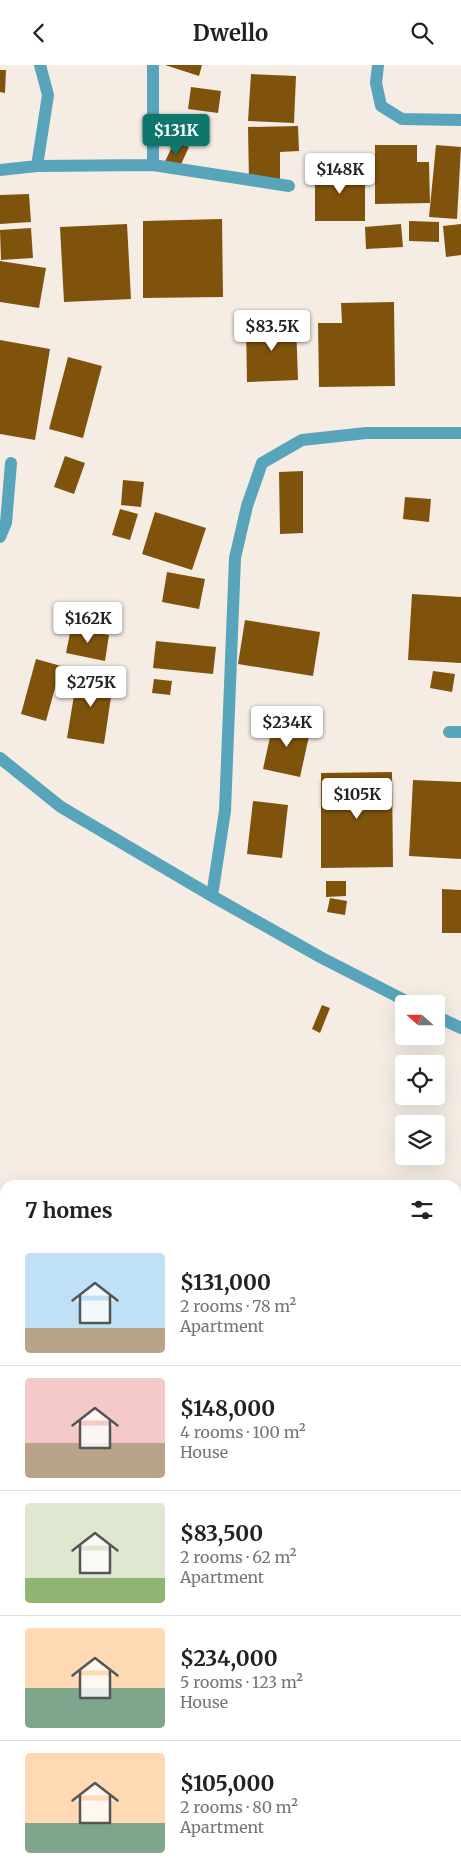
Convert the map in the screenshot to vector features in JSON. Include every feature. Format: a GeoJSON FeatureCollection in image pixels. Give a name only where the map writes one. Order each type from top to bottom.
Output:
{"type":"FeatureCollection","features":[{"type":"Feature","properties":{"kind":"street"},"geometry":{"type":"LineString","coordinates":[[37,166],[48,95],[40,65]]}},
{"type":"Feature","properties":{"kind":"street"},"geometry":{"type":"LineString","coordinates":[[153,65],[153,165]]}},
{"type":"Feature","properties":{"kind":"street"},"geometry":{"type":"LineString","coordinates":[[378,65],[376,83],[381,106],[402,119],[461,120]]}},
{"type":"Feature","properties":{"kind":"street"},"geometry":{"type":"LineString","coordinates":[[0,170],[37,166],[153,165],[289,187]]}},
{"type":"Feature","properties":{"kind":"street"},"geometry":{"type":"LineString","coordinates":[[212,896],[225,811],[235,558],[246,506],[262,463],[302,440],[366,433],[461,433]]}},
{"type":"Feature","properties":{"kind":"street"},"geometry":{"type":"LineString","coordinates":[[0,537],[6,523],[11,463]]}},
{"type":"Feature","properties":{"kind":"street"},"geometry":{"type":"LineString","coordinates":[[0,758],[61,807],[212,896],[322,958],[395,995]]}},
{"type":"Feature","properties":{"kind":"street"},"geometry":{"type":"LineString","coordinates":[[445,1020],[461,1028]]}},
{"type":"Feature","properties":{"kind":"building"},"geometry":{"type":"Polygon","coordinates":[[[165,65],[202,65],[199,76],[165,65]]]}},
{"type":"Feature","properties":{"kind":"building"},"geometry":{"type":"Polygon","coordinates":[[[0,70],[6,70],[5,93],[0,92],[0,70]]]}},
{"type":"Feature","properties":{"kind":"building"},"geometry":{"type":"Polygon","coordinates":[[[251,74],[296,76],[294,123],[248,121],[251,74]]]}},
{"type":"Feature","properties":{"kind":"building"},"geometry":{"type":"Polygon","coordinates":[[[191,87],[221,91],[218,113],[188,109],[191,87]]]}},
{"type":"Feature","properties":{"kind":"building"},"geometry":{"type":"Polygon","coordinates":[[[298,126],[299,151],[280,152],[280,182],[249,182],[248,127],[298,126]]]}},
{"type":"Feature","properties":{"kind":"building"},"geometry":{"type":"Polygon","coordinates":[[[175,140],[189,147],[177,173],[163,166],[175,140]]]}},
{"type":"Feature","properties":{"kind":"building"},"geometry":{"type":"Polygon","coordinates":[[[375,145],[417,145],[417,162],[429,162],[430,203],[375,204],[375,145]]]}},
{"type":"Feature","properties":{"kind":"building"},"geometry":{"type":"Polygon","coordinates":[[[436,145],[461,147],[457,219],[429,217],[436,145]]]}},
{"type":"Feature","properties":{"kind":"building"},"geometry":{"type":"Polygon","coordinates":[[[315,169],[365,169],[365,221],[315,221],[315,169]]]}},
{"type":"Feature","properties":{"kind":"building"},"geometry":{"type":"Polygon","coordinates":[[[29,194],[31,222],[0,224],[0,195],[29,194]]]}},
{"type":"Feature","properties":{"kind":"building"},"geometry":{"type":"Polygon","coordinates":[[[222,219],[223,297],[143,298],[143,221],[222,219]]]}},
{"type":"Feature","properties":{"kind":"building"},"geometry":{"type":"Polygon","coordinates":[[[409,221],[439,222],[439,242],[409,241],[409,221]]]}},
{"type":"Feature","properties":{"kind":"building"},"geometry":{"type":"Polygon","coordinates":[[[127,224],[131,299],[64,302],[60,227],[127,224]]]}},
{"type":"Feature","properties":{"kind":"building"},"geometry":{"type":"Polygon","coordinates":[[[401,224],[403,247],[366,249],[365,227],[401,224]]]}},
{"type":"Feature","properties":{"kind":"building"},"geometry":{"type":"Polygon","coordinates":[[[461,224],[461,255],[446,257],[443,226],[461,224]]]}},
{"type":"Feature","properties":{"kind":"building"},"geometry":{"type":"Polygon","coordinates":[[[31,228],[33,258],[1,260],[0,230],[31,228]]]}},
{"type":"Feature","properties":{"kind":"building"},"geometry":{"type":"Polygon","coordinates":[[[0,261],[46,268],[39,308],[0,302],[0,261]]]}},
{"type":"Feature","properties":{"kind":"building"},"geometry":{"type":"Polygon","coordinates":[[[394,302],[395,386],[319,387],[318,323],[342,323],[341,303],[394,302]]]}},
{"type":"Feature","properties":{"kind":"building"},"geometry":{"type":"Polygon","coordinates":[[[296,322],[298,380],[247,382],[246,323],[296,322]]]}},
{"type":"Feature","properties":{"kind":"building"},"geometry":{"type":"Polygon","coordinates":[[[0,340],[50,349],[35,440],[0,434],[0,340]]]}},
{"type":"Feature","properties":{"kind":"building"},"geometry":{"type":"Polygon","coordinates":[[[68,357],[102,366],[83,438],[49,429],[68,357]]]}},
{"type":"Feature","properties":{"kind":"building"},"geometry":{"type":"Polygon","coordinates":[[[65,456],[85,463],[74,494],[54,487],[65,456]]]}},
{"type":"Feature","properties":{"kind":"building"},"geometry":{"type":"Polygon","coordinates":[[[303,471],[303,533],[280,534],[279,472],[303,471]]]}},
{"type":"Feature","properties":{"kind":"building"},"geometry":{"type":"Polygon","coordinates":[[[123,480],[144,482],[141,507],[121,505],[123,480]]]}},
{"type":"Feature","properties":{"kind":"building"},"geometry":{"type":"Polygon","coordinates":[[[405,497],[431,499],[429,522],[403,519],[405,497]]]}},
{"type":"Feature","properties":{"kind":"building"},"geometry":{"type":"Polygon","coordinates":[[[120,509],[138,514],[130,540],[112,535],[120,509]]]}},
{"type":"Feature","properties":{"kind":"building"},"geometry":{"type":"Polygon","coordinates":[[[155,512],[206,528],[192,570],[142,554],[155,512]]]}},
{"type":"Feature","properties":{"kind":"building"},"geometry":{"type":"Polygon","coordinates":[[[167,572],[205,579],[199,609],[162,602],[167,572]]]}},
{"type":"Feature","properties":{"kind":"building"},"geometry":{"type":"Polygon","coordinates":[[[412,594],[461,597],[461,663],[408,660],[412,594]]]}},
{"type":"Feature","properties":{"kind":"building"},"geometry":{"type":"Polygon","coordinates":[[[245,620],[320,632],[313,676],[238,664],[245,620]]]}},
{"type":"Feature","properties":{"kind":"building"},"geometry":{"type":"Polygon","coordinates":[[[71,628],[109,635],[105,661],[66,653],[71,628]]]}},
{"type":"Feature","properties":{"kind":"building"},"geometry":{"type":"Polygon","coordinates":[[[156,641],[216,647],[213,674],[153,668],[156,641]]]}},
{"type":"Feature","properties":{"kind":"building"},"geometry":{"type":"Polygon","coordinates":[[[36,659],[61,666],[46,721],[21,714],[36,659]]]}},
{"type":"Feature","properties":{"kind":"building"},"geometry":{"type":"Polygon","coordinates":[[[78,671],[114,677],[104,744],[67,738],[78,671]]]}},
{"type":"Feature","properties":{"kind":"building"},"geometry":{"type":"Polygon","coordinates":[[[433,671],[455,674],[452,692],[430,688],[433,671]]]}},
{"type":"Feature","properties":{"kind":"building"},"geometry":{"type":"Polygon","coordinates":[[[154,679],[172,681],[170,695],[152,693],[154,679]]]}},
{"type":"Feature","properties":{"kind":"building"},"geometry":{"type":"Polygon","coordinates":[[[274,719],[311,727],[300,777],[263,769],[274,719]]]}},
{"type":"Feature","properties":{"kind":"building"},"geometry":{"type":"Polygon","coordinates":[[[392,772],[393,867],[321,868],[321,773],[392,772]]]}},
{"type":"Feature","properties":{"kind":"building"},"geometry":{"type":"Polygon","coordinates":[[[413,780],[461,782],[461,859],[409,856],[413,780]]]}},
{"type":"Feature","properties":{"kind":"building"},"geometry":{"type":"Polygon","coordinates":[[[253,801],[288,805],[282,858],[247,854],[253,801]]]}},
{"type":"Feature","properties":{"kind":"building"},"geometry":{"type":"Polygon","coordinates":[[[326,881],[346,881],[346,896],[326,897],[326,881]]]}},
{"type":"Feature","properties":{"kind":"building"},"geometry":{"type":"Polygon","coordinates":[[[442,889],[461,890],[461,933],[442,933],[442,889]]]}},
{"type":"Feature","properties":{"kind":"building"},"geometry":{"type":"Polygon","coordinates":[[[330,898],[347,901],[345,915],[327,912],[330,898]]]}},
{"type":"Feature","properties":{"kind":"building"},"geometry":{"type":"Polygon","coordinates":[[[322,1005],[330,1008],[320,1033],[312,1029],[322,1005]]]}}]}
